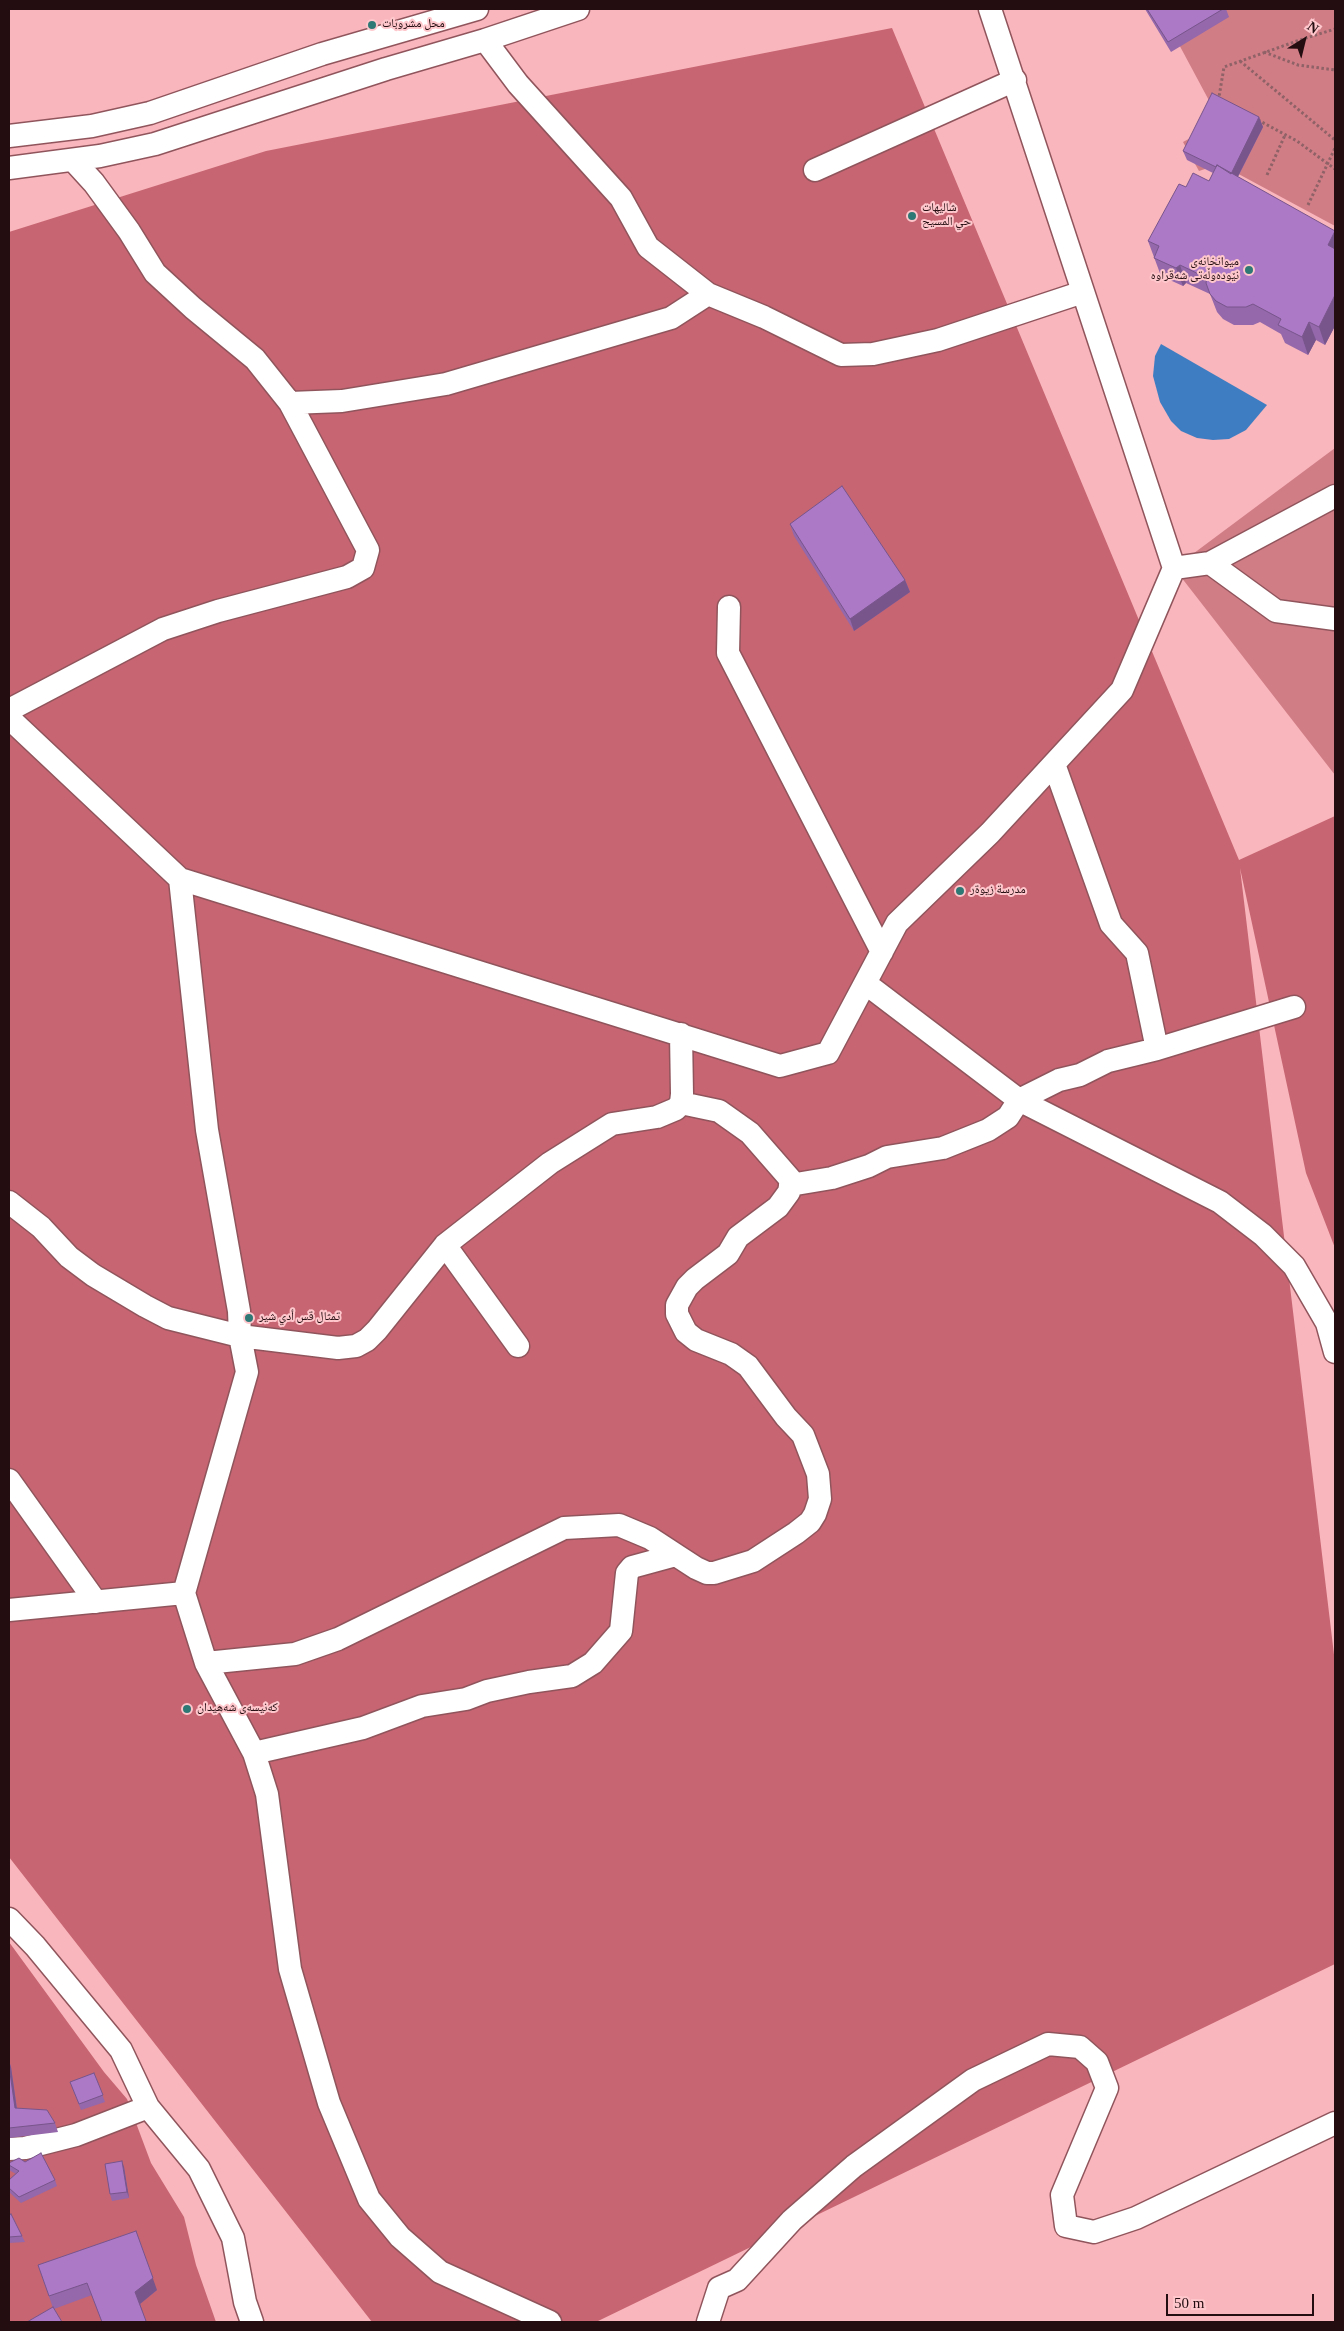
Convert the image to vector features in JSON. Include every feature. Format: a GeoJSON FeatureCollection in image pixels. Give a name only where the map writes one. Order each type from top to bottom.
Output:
{"type":"FeatureCollection","features":[{"type":"Feature","properties":{"kind":"street"},"geometry":{"type":"LineString","coordinates":[[9,136],[92,126],[150,113],[322,54],[472,9]]}},
{"type":"Feature","properties":{"kind":"street"},"geometry":{"type":"LineString","coordinates":[[9,168],[73,160],[155,144],[578,9]]}},
{"type":"Feature","properties":{"kind":"street"},"geometry":{"type":"LineString","coordinates":[[9,718],[180,879],[780,1066],[828,1053],[897,923],[990,833],[1122,690],[1174,568],[1015,80],[990,9]]}},
{"type":"Feature","properties":{"kind":"street"},"geometry":{"type":"LineString","coordinates":[[485,40],[518,84],[621,198],[648,247],[708,294],[764,318],[841,356],[873,354],[938,340],[1083,292]]}},
{"type":"Feature","properties":{"kind":"street"},"geometry":{"type":"LineString","coordinates":[[815,170],[1015,80]]}},
{"type":"Feature","properties":{"kind":"street"},"geometry":{"type":"LineString","coordinates":[[9,710],[163,629],[218,611],[348,577],[363,568],[368,550],[290,403],[255,360],[193,308],[156,273],[129,231],[94,183],[73,160]]}},
{"type":"Feature","properties":{"kind":"street"},"geometry":{"type":"LineString","coordinates":[[290,403],[342,401],[446,384],[671,318],[708,294]]}},
{"type":"Feature","properties":{"kind":"street"},"geometry":{"type":"LineString","coordinates":[[1174,568],[1210,563],[1335,496]]}},
{"type":"Feature","properties":{"kind":"street"},"geometry":{"type":"LineString","coordinates":[[1210,563],[1276,610],[1335,620]]}},
{"type":"Feature","properties":{"kind":"street"},"geometry":{"type":"LineString","coordinates":[[729,607],[728,653],[882,952]]}},
{"type":"Feature","properties":{"kind":"street"},"geometry":{"type":"LineString","coordinates":[[1054,764],[1111,924],[1137,953],[1157,1049]]}},
{"type":"Feature","properties":{"kind":"street"},"geometry":{"type":"LineString","coordinates":[[180,879],[207,1130],[239,1311],[240,1336],[247,1372],[184,1593],[206,1662],[254,1753],[267,1794],[290,1969],[329,2103],[369,2199],[400,2237],[440,2272],[550,2322]]}},
{"type":"Feature","properties":{"kind":"street"},"geometry":{"type":"LineString","coordinates":[[865,984],[1019,1100],[1220,1202],[1263,1235],[1294,1266],[1327,1323],[1335,1352]]}},
{"type":"Feature","properties":{"kind":"street"},"geometry":{"type":"LineString","coordinates":[[790,1185],[832,1178],[869,1166],[887,1157],[943,1148],[988,1130],[1008,1117],[1019,1100],[1059,1080],[1080,1075],[1108,1061],[1157,1049],[1294,1007]]}},
{"type":"Feature","properties":{"kind":"street"},"geometry":{"type":"LineString","coordinates":[[9,1202],[41,1227],[69,1257],[93,1275],[145,1306],[189,1324],[240,1336],[338,1348],[356,1346],[367,1340],[378,1330],[445,1245],[550,1164],[598,1131],[620,1122],[668,1114],[681,1103],[681,1034]]}},
{"type":"Feature","properties":{"kind":"street"},"geometry":{"type":"LineString","coordinates":[[206,1662],[296,1654],[338,1639],[564,1528],[619,1525],[650,1538],[707,1573],[714,1574],[724,1569],[753,1561],[804,1526],[819,1507],[818,1474],[803,1435],[786,1417],[748,1366],[731,1354],[696,1340],[686,1332],[678,1314],[677,1305],[680,1297],[695,1279],[722,1260],[738,1237],[778,1207],[789,1192],[791,1180],[750,1133],[719,1111],[681,1103]]}},
{"type":"Feature","properties":{"kind":"street"},"geometry":{"type":"LineString","coordinates":[[445,1245],[518,1346]]}},
{"type":"Feature","properties":{"kind":"street"},"geometry":{"type":"LineString","coordinates":[[9,1480],[96,1602]]}},
{"type":"Feature","properties":{"kind":"street"},"geometry":{"type":"LineString","coordinates":[[254,1753],[363,1728],[422,1706],[466,1699],[487,1691],[529,1682],[572,1676],[593,1663],[621,1631],[627,1573],[632,1566],[676,1555]]}},
{"type":"Feature","properties":{"kind":"street"},"geometry":{"type":"LineString","coordinates":[[9,1610],[184,1593]]}},
{"type":"Feature","properties":{"kind":"street"},"geometry":{"type":"LineString","coordinates":[[9,1919],[35,1946],[121,2050],[148,2107],[199,2169],[233,2238],[245,2302],[252,2322]]}},
{"type":"Feature","properties":{"kind":"street"},"geometry":{"type":"LineString","coordinates":[[708,2322],[718,2288],[737,2280],[792,2220],[854,2166],[973,2080],[1048,2044],[1080,2047],[1097,2062],[1107,2088],[1062,2195],[1066,2226],[1094,2232],[1136,2218],[1335,2123]]}},
{"type":"Feature","properties":{"kind":"street"},"geometry":{"type":"LineString","coordinates":[[9,2149],[25,2148],[76,2136],[148,2107]]}},
{"type":"Feature","properties":{"kind":"path"},"geometry":{"type":"LineString","coordinates":[[1225,103],[1216,101],[1224,67],[1335,29]]}},
{"type":"Feature","properties":{"kind":"path"},"geometry":{"type":"LineString","coordinates":[[1264,52],[1298,65],[1335,70]]}},
{"type":"Feature","properties":{"kind":"path"},"geometry":{"type":"LineString","coordinates":[[1240,60],[1335,140]]}},
{"type":"Feature","properties":{"kind":"path"},"geometry":{"type":"LineString","coordinates":[[1250,116],[1285,135],[1328,162],[1335,169]]}},
{"type":"Feature","properties":{"kind":"path"},"geometry":{"type":"LineString","coordinates":[[1267,175],[1285,135]]}},
{"type":"Feature","properties":{"kind":"path"},"geometry":{"type":"LineString","coordinates":[[1308,205],[1335,148]]}},
{"type":"Feature","properties":{"kind":"shaded area"},"geometry":{"type":"Polygon","coordinates":[[[1160,9],[1335,9],[1335,226],[1220,164],[1199,171],[1183,142],[1209,128],[1213,108],[1160,9]]]}},
{"type":"Feature","properties":{"kind":"shaded area"},"geometry":{"type":"Polygon","coordinates":[[[892,28],[1239,860],[1335,816],[1335,1248],[1306,1173],[1240,868],[1335,1663],[1335,1964],[596,2322],[372,2322],[9,1857],[9,232],[266,151],[892,28]]]}},
{"type":"Feature","properties":{"kind":"shaded area"},"geometry":{"type":"Polygon","coordinates":[[[1335,448],[1335,775],[1174,568],[1335,448]]]}},
{"type":"Feature","properties":{"kind":"shaded area"},"geometry":{"type":"Polygon","coordinates":[[[9,1942],[104,2072],[127,2099],[151,2163],[184,2217],[196,2265],[216,2322],[9,2322],[9,1942]]]}},
{"type":"Feature","properties":{"kind":"water"},"geometry":{"type":"Polygon","coordinates":[[[1161,344],[1267,405],[1246,430],[1229,439],[1197,438],[1181,431],[1171,421],[1160,402],[1153,376],[1155,356],[1161,344]]]}},
{"type":"Feature","properties":{"kind":"building"},"geometry":{"type":"Polygon","coordinates":[[[1147,9],[1223,9],[1168,42],[1147,9]]]}},
{"type":"Feature","properties":{"kind":"building"},"geometry":{"type":"Polygon","coordinates":[[[1212,93],[1259,117],[1231,174],[1217,165],[1216,167],[1183,151],[1212,93]]]}},
{"type":"Feature","properties":{"kind":"building","name":"میوانخانەی نێودەوڵەتی شەقراوە"},"geometry":{"type":"Polygon","coordinates":[[[1217,165],[1335,231],[1328,245],[1335,249],[1335,295],[1319,327],[1309,322],[1302,337],[1278,325],[1281,319],[1253,304],[1246,307],[1227,307],[1216,301],[1210,294],[1206,283],[1207,278],[1180,265],[1176,268],[1154,258],[1159,246],[1148,241],[1179,184],[1186,187],[1193,173],[1209,181],[1217,165]]]}},
{"type":"Feature","properties":{"kind":"building"},"geometry":{"type":"Polygon","coordinates":[[[842,486],[905,580],[850,619],[790,524],[842,486]]]}},
{"type":"Feature","properties":{"kind":"building"},"geometry":{"type":"Polygon","coordinates":[[[9,2066],[15,2108],[47,2110],[55,2123],[9,2128],[9,2066]]]}},
{"type":"Feature","properties":{"kind":"building"},"geometry":{"type":"Polygon","coordinates":[[[94,2073],[103,2095],[79,2104],[70,2082],[94,2073]]]}},
{"type":"Feature","properties":{"kind":"building"},"geometry":{"type":"Polygon","coordinates":[[[41,2153],[55,2180],[19,2197],[9,2188],[9,2180],[19,2171],[9,2165],[9,2163],[19,2158],[25,2162],[41,2153]]]}},
{"type":"Feature","properties":{"kind":"building"},"geometry":{"type":"Polygon","coordinates":[[[122,2161],[127,2192],[110,2194],[105,2164],[122,2161]]]}},
{"type":"Feature","properties":{"kind":"building"},"geometry":{"type":"Polygon","coordinates":[[[11,2214],[22,2236],[9,2237],[9,2215],[11,2214]]]}},
{"type":"Feature","properties":{"kind":"building"},"geometry":{"type":"Polygon","coordinates":[[[136,2231],[153,2278],[135,2292],[146,2321],[102,2322],[87,2283],[49,2296],[38,2265],[136,2231]]]}},
{"type":"Feature","properties":{"kind":"building"},"geometry":{"type":"Polygon","coordinates":[[[53,2307],[62,2322],[27,2322],[53,2307]]]}},
{"type":"Feature","properties":{"kind":"place","name":"محل مشروبات"},"geometry":{"type":"Point","coordinates":[372,25]}},
{"type":"Feature","properties":{"kind":"place","name":"شاليهات حي المسيح"},"geometry":{"type":"Point","coordinates":[912,216]}},
{"type":"Feature","properties":{"kind":"place","name":"میوانخانەی نێودەوڵەتی شەقراوە"},"geometry":{"type":"Point","coordinates":[1249,270]}},
{"type":"Feature","properties":{"kind":"place","name":"مدرسة زيوةر"},"geometry":{"type":"Point","coordinates":[960,891]}},
{"type":"Feature","properties":{"kind":"place","name":"تمثال قس أدي شير"},"geometry":{"type":"Point","coordinates":[249,1318]}},
{"type":"Feature","properties":{"kind":"place","name":"کەنیسەی شەهیدان"},"geometry":{"type":"Point","coordinates":[187,1709]}}]}
